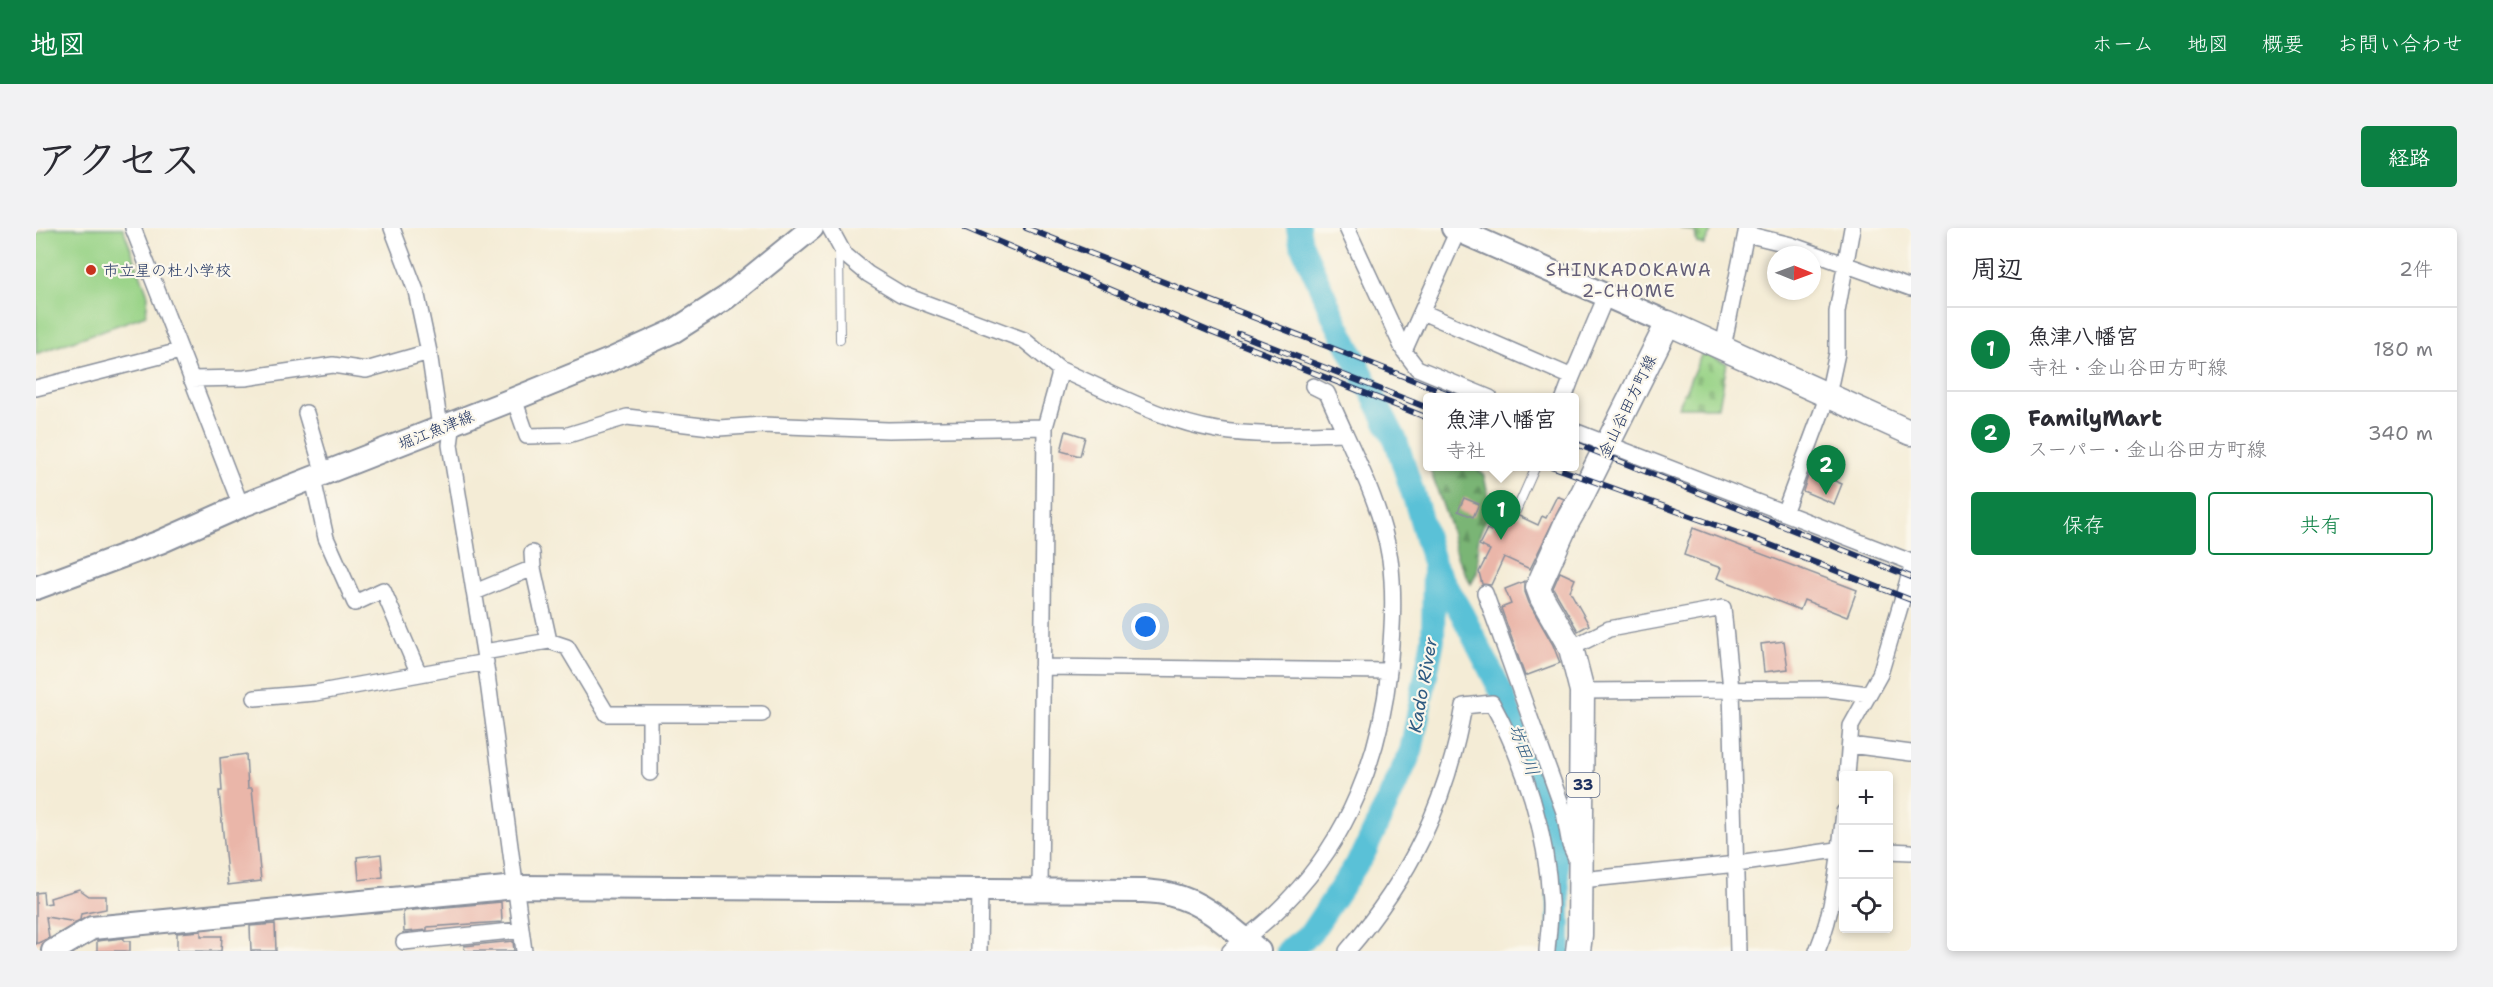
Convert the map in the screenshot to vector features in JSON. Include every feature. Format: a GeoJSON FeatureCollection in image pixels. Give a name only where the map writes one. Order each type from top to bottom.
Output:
{"type":"FeatureCollection","features":[{"type":"Feature","properties":{"kind":"main road"},"geometry":{"type":"LineString","coordinates":[[1668,323],[1911,433]]}},
{"type":"Feature","properties":{"kind":"main road","name":"金山谷田方町線"},"geometry":{"type":"LineString","coordinates":[[1578,951],[1581,874],[1582,691],[1571,648],[1538,587],[1567,522],[1668,323]]}},
{"type":"Feature","properties":{"kind":"street"},"geometry":{"type":"LineString","coordinates":[[133,228],[241,506]]}},
{"type":"Feature","properties":{"kind":"street"},"geometry":{"type":"LineString","coordinates":[[392,228],[416,291],[447,425],[476,591],[524,951]]}},
{"type":"Feature","properties":{"kind":"street","name":"堀江魚津線"},"geometry":{"type":"LineString","coordinates":[[36,588],[160,542],[241,506],[610,360],[700,316],[812,228]]}},
{"type":"Feature","properties":{"kind":"street"},"geometry":{"type":"LineString","coordinates":[[830,228],[844,254],[868,274],[901,294],[1024,340],[1059,369],[1163,415],[1216,430],[1277,435],[1345,433]]}},
{"type":"Feature","properties":{"kind":"street"},"geometry":{"type":"LineString","coordinates":[[1347,228],[1404,351],[1417,368],[1478,393]]}},
{"type":"Feature","properties":{"kind":"street"},"geometry":{"type":"LineString","coordinates":[[1784,513],[1828,395],[1837,353],[1837,312],[1852,228]]}},
{"type":"Feature","properties":{"kind":"street"},"geometry":{"type":"LineString","coordinates":[[1404,351],[1456,229],[1668,323]]}},
{"type":"Feature","properties":{"kind":"street"},"geometry":{"type":"LineString","coordinates":[[1723,347],[1747,231],[1911,288]]}},
{"type":"Feature","properties":{"kind":"street"},"geometry":{"type":"LineString","coordinates":[[1566,393],[1606,296]]}},
{"type":"Feature","properties":{"kind":"street"},"geometry":{"type":"LineString","coordinates":[[1422,312],[1572,377]]}},
{"type":"Feature","properties":{"kind":"street"},"geometry":{"type":"LineString","coordinates":[[36,388],[180,351]]}},
{"type":"Feature","properties":{"kind":"street"},"geometry":{"type":"LineString","coordinates":[[191,379],[244,378],[333,365],[366,370],[429,352]]}},
{"type":"Feature","properties":{"kind":"street"},"geometry":{"type":"LineString","coordinates":[[1040,889],[1045,427],[1059,377],[1059,369]]}},
{"type":"Feature","properties":{"kind":"street"},"geometry":{"type":"LineString","coordinates":[[53,951],[92,928],[516,887],[980,888],[1144,891],[1173,895],[1218,917],[1245,946],[1288,900],[1320,861],[1339,831],[1362,787],[1374,752],[1385,704],[1394,609],[1390,559],[1377,508],[1345,433],[1327,393],[1313,386]]}},
{"type":"Feature","properties":{"kind":"street"},"geometry":{"type":"LineString","coordinates":[[514,399],[527,436],[568,435],[627,417],[719,428],[762,425],[888,430],[1045,427]]}},
{"type":"Feature","properties":{"kind":"street"},"geometry":{"type":"LineString","coordinates":[[306,414],[318,476],[326,538],[355,603],[383,590],[419,674]]}},
{"type":"Feature","properties":{"kind":"street"},"geometry":{"type":"LineString","coordinates":[[1579,433],[1911,562]]}},
{"type":"Feature","properties":{"kind":"street"},"geometry":{"type":"LineString","coordinates":[[476,591],[532,560],[549,641]]}},
{"type":"Feature","properties":{"kind":"street"},"geometry":{"type":"LineString","coordinates":[[1847,771],[1851,726],[1880,674],[1911,570]]}},
{"type":"Feature","properties":{"kind":"street"},"geometry":{"type":"LineString","coordinates":[[1485,593],[1564,812],[1570,845],[1581,874],[1737,864],[1839,849]]}},
{"type":"Feature","properties":{"kind":"street"},"geometry":{"type":"LineString","coordinates":[[1571,648],[1609,629],[1723,608],[1731,689],[1737,864],[1737,951]]}},
{"type":"Feature","properties":{"kind":"street"},"geometry":{"type":"LineString","coordinates":[[255,698],[315,693],[419,674],[549,641],[567,647],[607,714],[762,714]]}},
{"type":"Feature","properties":{"kind":"street"},"geometry":{"type":"LineString","coordinates":[[1042,667],[1389,670]]}},
{"type":"Feature","properties":{"kind":"street"},"geometry":{"type":"LineString","coordinates":[[1582,691],[1829,689],[1868,694]]}},
{"type":"Feature","properties":{"kind":"street"},"geometry":{"type":"LineString","coordinates":[[1347,951],[1417,851],[1435,814],[1452,763],[1464,706],[1492,703],[1502,721],[1530,793],[1545,844],[1551,903],[1547,951]]}},
{"type":"Feature","properties":{"kind":"street"},"geometry":{"type":"LineString","coordinates":[[650,714],[650,774]]}},
{"type":"Feature","properties":{"kind":"street"},"geometry":{"type":"LineString","coordinates":[[1850,745],[1911,753]]}},
{"type":"Feature","properties":{"kind":"street"},"geometry":{"type":"LineString","coordinates":[[1893,851],[1911,852]]}},
{"type":"Feature","properties":{"kind":"street"},"geometry":{"type":"LineString","coordinates":[[1817,951],[1827,927],[1839,865]]}},
{"type":"Feature","properties":{"kind":"street"},"geometry":{"type":"LineString","coordinates":[[979,951],[980,888]]}},
{"type":"Feature","properties":{"kind":"street"},"geometry":{"type":"LineString","coordinates":[[404,942],[444,944],[521,930]]}},
{"type":"Feature","properties":{"kind":"lane"},"geometry":{"type":"LineString","coordinates":[[839,246],[840,340]]}},
{"type":"Feature","properties":{"kind":"lane"},"geometry":{"type":"LineString","coordinates":[[1516,511],[1534,471]]}},
{"type":"Feature","properties":{"kind":"green space","name":"市立星の杜小学校"},"geometry":{"type":"Polygon","coordinates":[[[51,228],[123,228],[148,295],[146,315],[36,354],[36,234],[51,228]]]}},
{"type":"Feature","properties":{"kind":"green space"},"geometry":{"type":"Polygon","coordinates":[[[1680,228],[1713,228],[1704,245],[1697,243],[1695,232],[1680,228]]]}},
{"type":"Feature","properties":{"kind":"green space"},"geometry":{"type":"Polygon","coordinates":[[[1702,353],[1727,363],[1719,407],[1678,407],[1702,353]]]}},
{"type":"Feature","properties":{"kind":"green space"},"geometry":{"type":"Polygon","coordinates":[[[1430,471],[1480,471],[1484,476],[1492,511],[1480,534],[1478,567],[1471,584],[1457,557],[1450,526],[1430,471]]]}},
{"type":"Feature","properties":{"kind":"building"},"geometry":{"type":"Polygon","coordinates":[[[1066,431],[1085,437],[1080,456],[1061,451],[1066,431]]]}},
{"type":"Feature","properties":{"kind":"building"},"geometry":{"type":"Polygon","coordinates":[[[1810,470],[1842,484],[1834,504],[1803,491],[1810,470]]]}},
{"type":"Feature","properties":{"kind":"building"},"geometry":{"type":"Polygon","coordinates":[[[1557,496],[1564,499],[1530,569],[1504,557],[1491,585],[1482,584],[1479,572],[1490,550],[1479,545],[1487,529],[1491,531],[1502,508],[1513,516],[1519,516],[1538,525],[1542,516],[1546,518],[1557,496]]]}},
{"type":"Feature","properties":{"kind":"building"},"geometry":{"type":"Polygon","coordinates":[[[1464,498],[1479,504],[1473,517],[1458,511],[1464,498]]]}},
{"type":"Feature","properties":{"kind":"building"},"geometry":{"type":"Polygon","coordinates":[[[1693,528],[1857,590],[1847,617],[1804,600],[1800,610],[1717,578],[1721,568],[1684,555],[1693,528]]]}},
{"type":"Feature","properties":{"kind":"building"},"geometry":{"type":"Polygon","coordinates":[[[1560,572],[1575,579],[1570,591],[1589,625],[1578,631],[1553,588],[1560,572]]]}},
{"type":"Feature","properties":{"kind":"building"},"geometry":{"type":"Polygon","coordinates":[[[1525,581],[1525,592],[1529,603],[1553,645],[1560,663],[1525,676],[1501,608],[1511,604],[1505,589],[1525,581]]]}},
{"type":"Feature","properties":{"kind":"building"},"geometry":{"type":"Polygon","coordinates":[[[1784,641],[1788,669],[1764,672],[1761,644],[1784,641]]]}},
{"type":"Feature","properties":{"kind":"building"},"geometry":{"type":"Polygon","coordinates":[[[246,754],[248,788],[252,788],[261,881],[228,885],[219,791],[222,791],[220,758],[246,754]]]}},
{"type":"Feature","properties":{"kind":"building"},"geometry":{"type":"Polygon","coordinates":[[[381,854],[383,877],[359,880],[357,857],[381,854]]]}},
{"type":"Feature","properties":{"kind":"building"},"geometry":{"type":"Polygon","coordinates":[[[79,889],[89,896],[106,896],[106,909],[81,914],[80,920],[76,922],[46,917],[49,938],[36,944],[36,893],[43,892],[44,904],[51,903],[50,898],[79,889]]]}},
{"type":"Feature","properties":{"kind":"building"},"geometry":{"type":"Polygon","coordinates":[[[501,902],[502,922],[427,927],[427,930],[404,932],[403,911],[501,902]]]}},
{"type":"Feature","properties":{"kind":"building"},"geometry":{"type":"Polygon","coordinates":[[[275,924],[276,951],[251,951],[250,926],[275,924]]]}},
{"type":"Feature","properties":{"kind":"building"},"geometry":{"type":"Polygon","coordinates":[[[201,931],[201,936],[222,936],[221,951],[177,951],[177,933],[201,931]]]}},
{"type":"Feature","properties":{"kind":"building"},"geometry":{"type":"Polygon","coordinates":[[[124,938],[124,941],[130,941],[130,951],[97,951],[97,941],[124,938]]]}},
{"type":"Feature","properties":{"kind":"building"},"geometry":{"type":"Polygon","coordinates":[[[513,941],[514,951],[465,951],[464,946],[513,941]]]}},
{"type":"Feature","properties":{"kind":"waterway","name":"Kado River"},"geometry":{"type":"LineString","coordinates":[[1288,951],[1311,933],[1364,853],[1411,751],[1433,639],[1434,565],[1396,441],[1335,320],[1301,243],[1298,228]]}},
{"type":"Feature","properties":{"kind":"waterway","name":"坊田川"},"geometry":{"type":"LineString","coordinates":[[1435,567],[1502,693],[1554,830],[1559,903],[1559,951]]}},
{"type":"Feature","properties":{"kind":"railway"},"geometry":{"type":"LineString","coordinates":[[966,228],[1213,333],[1423,416]]}},
{"type":"Feature","properties":{"kind":"railway"},"geometry":{"type":"LineString","coordinates":[[1026,228],[1446,393]]}},
{"type":"Feature","properties":{"kind":"railway"},"geometry":{"type":"LineString","coordinates":[[1239,334],[1423,406]]}},
{"type":"Feature","properties":{"kind":"railway"},"geometry":{"type":"LineString","coordinates":[[1579,445],[1911,577]]}},
{"type":"Feature","properties":{"kind":"railway"},"geometry":{"type":"LineString","coordinates":[[1565,471],[1760,541],[1911,600]]}},
{"type":"Feature","properties":{"kind":"place","name":"市立星の杜小学校"},"geometry":{"type":"Point","coordinates":[91,270]}},
{"type":"Feature","properties":{"kind":"place","name":"FamilyMart"},"geometry":{"type":"Point","coordinates":[1826,495]}},
{"type":"Feature","properties":{"kind":"place","name":"魚津八幡宮"},"geometry":{"type":"Point","coordinates":[1501,540]}},
{"type":"Feature","properties":{"kind":"district","name":"SHINKADOKAWA 2-CHOME"},"geometry":{"type":"Point","coordinates":[1629,280]}}]}
